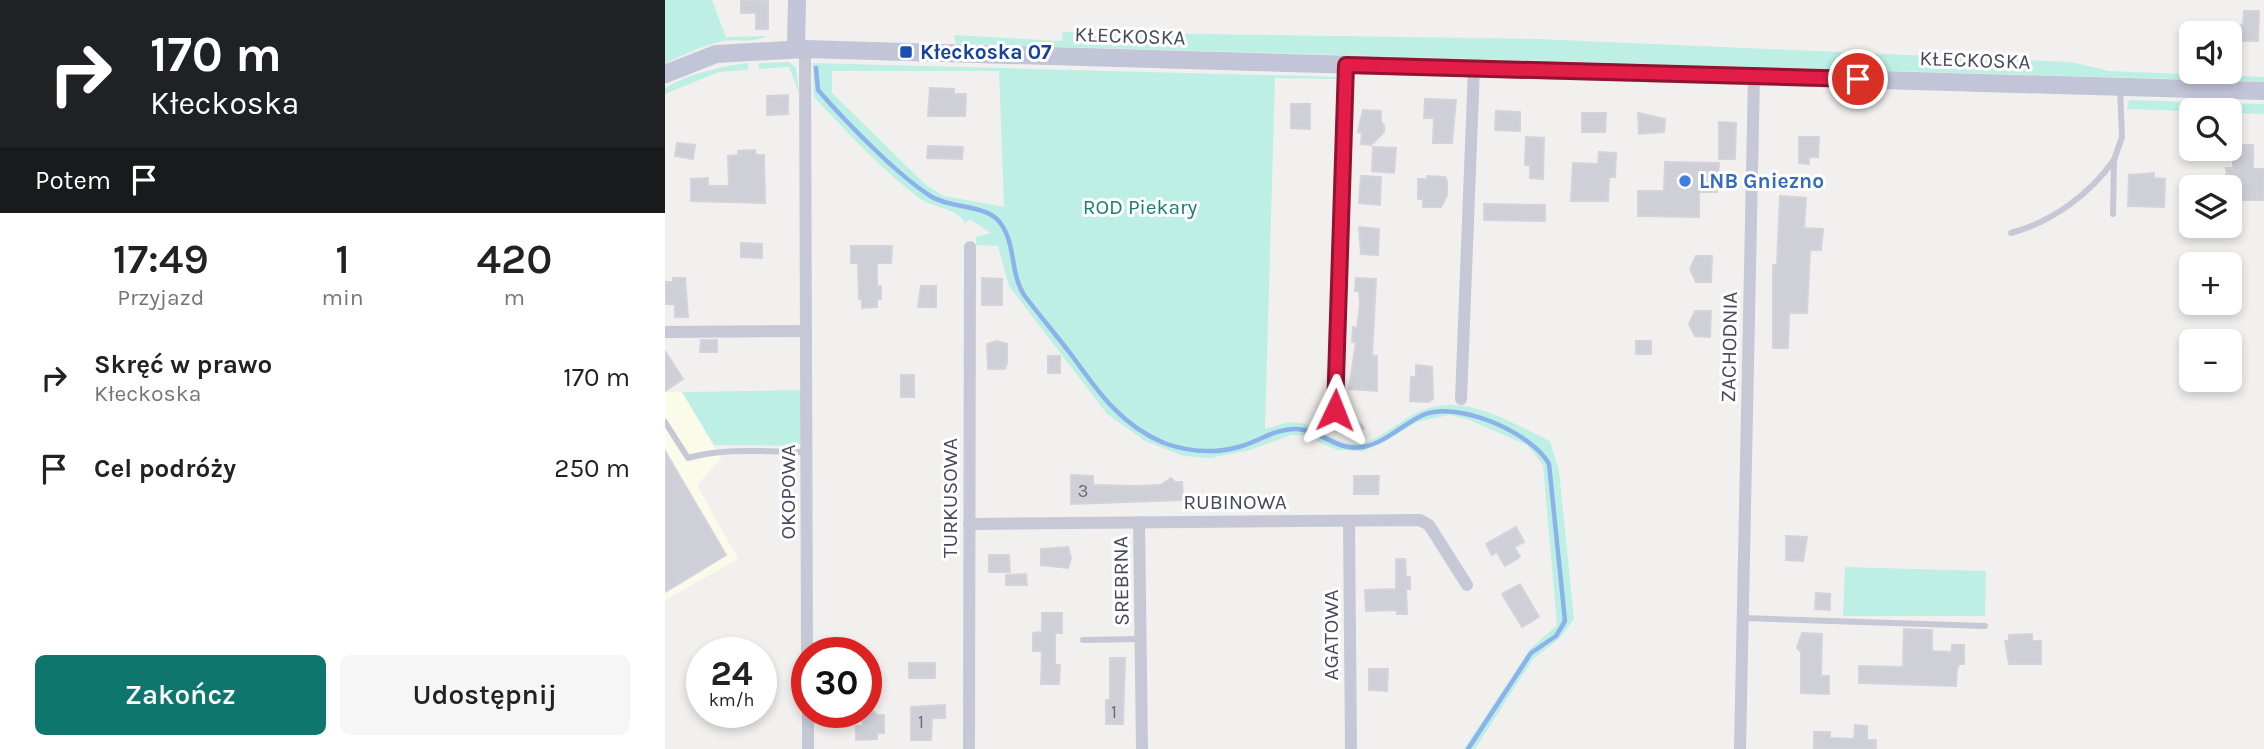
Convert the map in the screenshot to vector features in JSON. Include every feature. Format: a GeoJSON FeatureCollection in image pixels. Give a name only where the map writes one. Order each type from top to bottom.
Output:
{"type":"FeatureCollection","features":[{"type":"Feature","properties":{"kind":"main road"},"geometry":{"type":"LineString","coordinates":[[797,0],[801,49]]}},
{"type":"Feature","properties":{"kind":"main road","name":"KŁECKOSKA"},"geometry":{"type":"LineString","coordinates":[[665,74],[716,54],[801,49],[2264,91]]}},
{"type":"Feature","properties":{"kind":"street","name":"OKOPOWA"},"geometry":{"type":"LineString","coordinates":[[801,49],[806,331],[807,637]]}},
{"type":"Feature","properties":{"kind":"street"},"geometry":{"type":"LineString","coordinates":[[1335,410],[1346,65]]}},
{"type":"Feature","properties":{"kind":"street"},"geometry":{"type":"LineString","coordinates":[[1461,399],[1474,68]]}},
{"type":"Feature","properties":{"kind":"street","name":"ZACHODNIA"},"geometry":{"type":"LineString","coordinates":[[1740,749],[1753,76]]}},
{"type":"Feature","properties":{"kind":"street","name":"TURKUSOWA"},"geometry":{"type":"LineString","coordinates":[[969,749],[970,247]]}},
{"type":"Feature","properties":{"kind":"street"},"geometry":{"type":"LineString","coordinates":[[665,332],[806,331]]}},
{"type":"Feature","properties":{"kind":"street","name":"RUBINOWA"},"geometry":{"type":"LineString","coordinates":[[969,524],[1420,520],[1429,525],[1467,585]]}},
{"type":"Feature","properties":{"kind":"street","name":"AGATOWA"},"geometry":{"type":"LineString","coordinates":[[1349,521],[1351,749]]}},
{"type":"Feature","properties":{"kind":"street","name":"SREBRNA"},"geometry":{"type":"LineString","coordinates":[[1139,522],[1142,749]]}},
{"type":"Feature","properties":{"kind":"street"},"geometry":{"type":"LineString","coordinates":[[808,728],[808,749]]}},
{"type":"Feature","properties":{"kind":"lane"},"geometry":{"type":"LineString","coordinates":[[2011,233],[2046,219],[2101,179],[2114,160],[2122,138],[2120,87]]}},
{"type":"Feature","properties":{"kind":"lane"},"geometry":{"type":"LineString","coordinates":[[2113,214],[2114,160]]}},
{"type":"Feature","properties":{"kind":"lane"},"geometry":{"type":"LineString","coordinates":[[665,422],[688,458],[706,453],[736,451],[807,452]]}},
{"type":"Feature","properties":{"kind":"lane"},"geometry":{"type":"LineString","coordinates":[[1743,618],[1985,626]]}},
{"type":"Feature","properties":{"kind":"lane","name":"SREBRNA"},"geometry":{"type":"LineString","coordinates":[[1083,640],[1140,639]]}},
{"type":"Feature","properties":{"kind":"shaded area"},"geometry":{"type":"Polygon","coordinates":[[[665,392],[682,392],[721,459],[697,485],[738,559],[665,600],[665,392]]]}},
{"type":"Feature","properties":{"kind":"green space"},"geometry":{"type":"Polygon","coordinates":[[[665,0],[712,0],[726,37],[767,36],[715,43],[665,64],[665,0]]]}},
{"type":"Feature","properties":{"kind":"green space"},"geometry":{"type":"Polygon","coordinates":[[[1063,32],[1538,39],[2071,62],[2109,71],[2179,74],[2179,79],[956,44],[954,35],[1062,41],[1063,32]]]}},
{"type":"Feature","properties":{"kind":"green space"},"geometry":{"type":"Polygon","coordinates":[[[789,62],[796,68],[799,93],[789,67],[759,69],[759,63],[789,62]]]}},
{"type":"Feature","properties":{"kind":"green space"},"geometry":{"type":"Polygon","coordinates":[[[748,63],[748,70],[719,72],[665,94],[665,88],[684,78],[748,63]]]}},
{"type":"Feature","properties":{"kind":"green space","name":"ROD Piekary"},"geometry":{"type":"Polygon","coordinates":[[[813,63],[1341,77],[1331,300],[1337,79],[1275,78],[1265,429],[1296,422],[1309,425],[1345,443],[1361,443],[1378,437],[1423,410],[1456,405],[1488,412],[1550,441],[1559,471],[1574,619],[1560,638],[1533,659],[1475,749],[1464,749],[1530,649],[1557,625],[1543,465],[1527,445],[1467,419],[1449,415],[1417,422],[1382,443],[1362,451],[1337,450],[1303,435],[1291,435],[1250,450],[1210,458],[1184,456],[1145,441],[1107,414],[1009,286],[998,246],[976,245],[976,237],[991,233],[970,219],[965,223],[957,214],[919,198],[878,163],[814,97],[813,63]],[[832,71],[832,93],[926,185],[944,196],[1004,207],[999,71],[832,71]]]}},
{"type":"Feature","properties":{"kind":"green space"},"geometry":{"type":"Polygon","coordinates":[[[2242,76],[2264,77],[2264,82],[2242,81],[2242,76]]]}},
{"type":"Feature","properties":{"kind":"green space"},"geometry":{"type":"Polygon","coordinates":[[[2129,100],[2179,101],[2179,111],[2127,109],[2129,100]]]}},
{"type":"Feature","properties":{"kind":"green space"},"geometry":{"type":"Polygon","coordinates":[[[2242,103],[2264,104],[2264,114],[2242,113],[2242,103]]]}},
{"type":"Feature","properties":{"kind":"green space"},"geometry":{"type":"Polygon","coordinates":[[[802,390],[800,443],[797,446],[714,445],[682,392],[802,390]]]}},
{"type":"Feature","properties":{"kind":"green space"},"geometry":{"type":"Polygon","coordinates":[[[1845,567],[1986,571],[1985,616],[1843,616],[1845,567]]]}},
{"type":"Feature","properties":{"kind":"building"},"geometry":{"type":"Polygon","coordinates":[[[741,0],[768,1],[768,29],[756,29],[756,13],[741,13],[741,0]]]}},
{"type":"Feature","properties":{"kind":"building"},"geometry":{"type":"Polygon","coordinates":[[[2244,11],[2259,11],[2258,41],[2242,41],[2244,11]]]}},
{"type":"Feature","properties":{"kind":"building"},"geometry":{"type":"Polygon","coordinates":[[[930,88],[954,89],[954,94],[966,94],[965,116],[928,116],[930,88]]]}},
{"type":"Feature","properties":{"kind":"building"},"geometry":{"type":"Polygon","coordinates":[[[788,95],[788,114],[767,115],[767,96],[788,95]]]}},
{"type":"Feature","properties":{"kind":"building"},"geometry":{"type":"Polygon","coordinates":[[[1425,99],[1456,100],[1452,143],[1433,143],[1434,118],[1424,118],[1425,99]]]}},
{"type":"Feature","properties":{"kind":"building"},"geometry":{"type":"Polygon","coordinates":[[[1291,104],[1310,104],[1310,129],[1291,128],[1291,104]]]}},
{"type":"Feature","properties":{"kind":"building"},"geometry":{"type":"Polygon","coordinates":[[[1363,110],[1381,111],[1384,132],[1371,145],[1361,144],[1362,133],[1358,132],[1363,110]]]}},
{"type":"Feature","properties":{"kind":"building"},"geometry":{"type":"Polygon","coordinates":[[[1496,111],[1520,112],[1520,131],[1495,130],[1496,111]]]}},
{"type":"Feature","properties":{"kind":"building"},"geometry":{"type":"Polygon","coordinates":[[[1582,113],[1606,113],[1605,132],[1582,132],[1582,113]]]}},
{"type":"Feature","properties":{"kind":"building"},"geometry":{"type":"Polygon","coordinates":[[[1638,113],[1665,119],[1664,132],[1639,134],[1638,113]]]}},
{"type":"Feature","properties":{"kind":"building"},"geometry":{"type":"Polygon","coordinates":[[[1719,122],[1736,123],[1735,159],[1719,159],[1719,122]]]}},
{"type":"Feature","properties":{"kind":"building"},"geometry":{"type":"Polygon","coordinates":[[[1526,137],[1544,138],[1543,179],[1530,178],[1530,165],[1525,165],[1526,137]]]}},
{"type":"Feature","properties":{"kind":"building"},"geometry":{"type":"Polygon","coordinates":[[[1799,137],[1819,137],[1818,157],[1809,157],[1809,164],[1799,163],[1799,137]]]}},
{"type":"Feature","properties":{"kind":"building"},"geometry":{"type":"Polygon","coordinates":[[[677,143],[695,145],[693,159],[675,156],[677,143]]]}},
{"type":"Feature","properties":{"kind":"building"},"geometry":{"type":"Polygon","coordinates":[[[2242,145],[2253,145],[2253,169],[2264,169],[2264,200],[2242,200],[2242,175],[2227,175],[2226,168],[2233,168],[2233,161],[2242,161],[2242,145]]]}},
{"type":"Feature","properties":{"kind":"building"},"geometry":{"type":"Polygon","coordinates":[[[928,146],[963,147],[962,159],[927,158],[928,146]]]}},
{"type":"Feature","properties":{"kind":"building"},"geometry":{"type":"Polygon","coordinates":[[[1373,147],[1396,148],[1394,173],[1372,171],[1373,147]]]}},
{"type":"Feature","properties":{"kind":"building"},"geometry":{"type":"Polygon","coordinates":[[[755,150],[756,155],[764,155],[765,203],[691,201],[691,179],[708,178],[708,186],[729,186],[728,156],[738,155],[738,151],[755,150]]]}},
{"type":"Feature","properties":{"kind":"building"},"geometry":{"type":"Polygon","coordinates":[[[1599,152],[1616,153],[1615,177],[1609,177],[1608,201],[1571,201],[1573,163],[1598,164],[1599,152]]]}},
{"type":"Feature","properties":{"kind":"building"},"geometry":{"type":"Polygon","coordinates":[[[1665,162],[1719,163],[1717,192],[1699,192],[1699,217],[1638,216],[1638,191],[1664,191],[1665,162]]]}},
{"type":"Feature","properties":{"kind":"building"},"geometry":{"type":"Polygon","coordinates":[[[2154,173],[2154,178],[2165,179],[2164,207],[2128,206],[2129,175],[2154,173]]]}},
{"type":"Feature","properties":{"kind":"building"},"geometry":{"type":"Polygon","coordinates":[[[1361,176],[1381,177],[1380,205],[1359,203],[1361,176]]]}},
{"type":"Feature","properties":{"kind":"building"},"geometry":{"type":"Polygon","coordinates":[[[1427,176],[1445,177],[1447,181],[1447,195],[1441,207],[1423,207],[1423,199],[1418,199],[1418,179],[1427,179],[1427,176]]]}},
{"type":"Feature","properties":{"kind":"building"},"geometry":{"type":"Polygon","coordinates":[[[1780,196],[1806,198],[1804,228],[1823,229],[1821,250],[1810,250],[1807,313],[1789,313],[1788,348],[1773,348],[1773,265],[1777,265],[1780,196]]]}},
{"type":"Feature","properties":{"kind":"building"},"geometry":{"type":"Polygon","coordinates":[[[1484,204],[1545,205],[1545,221],[1484,220],[1484,204]]]}},
{"type":"Feature","properties":{"kind":"building"},"geometry":{"type":"Polygon","coordinates":[[[1359,227],[1379,229],[1378,255],[1361,254],[1359,227]]]}},
{"type":"Feature","properties":{"kind":"building"},"geometry":{"type":"Polygon","coordinates":[[[741,243],[762,244],[762,258],[741,257],[741,243]]]}},
{"type":"Feature","properties":{"kind":"building"},"geometry":{"type":"Polygon","coordinates":[[[851,246],[892,246],[891,263],[877,263],[877,286],[881,286],[881,299],[877,299],[877,307],[862,308],[862,299],[859,299],[858,263],[851,263],[851,246]]]}},
{"type":"Feature","properties":{"kind":"building"},"geometry":{"type":"Polygon","coordinates":[[[1696,256],[1712,256],[1711,282],[1696,282],[1690,269],[1696,256]]]}},
{"type":"Feature","properties":{"kind":"building"},"geometry":{"type":"Polygon","coordinates":[[[673,278],[685,278],[688,317],[675,317],[675,304],[665,304],[665,282],[673,282],[673,278]]]}},
{"type":"Feature","properties":{"kind":"building"},"geometry":{"type":"Polygon","coordinates":[[[982,278],[1002,279],[1002,305],[982,305],[982,278]]]}},
{"type":"Feature","properties":{"kind":"building"},"geometry":{"type":"Polygon","coordinates":[[[1356,278],[1376,279],[1372,356],[1377,356],[1377,391],[1349,389],[1356,342],[1352,342],[1353,327],[1357,328],[1360,304],[1359,291],[1355,291],[1356,278]]]}},
{"type":"Feature","properties":{"kind":"building"},"geometry":{"type":"Polygon","coordinates":[[[921,286],[936,286],[936,307],[918,307],[921,286]]]}},
{"type":"Feature","properties":{"kind":"building"},"geometry":{"type":"Polygon","coordinates":[[[1695,311],[1711,311],[1710,337],[1695,336],[1689,324],[1695,311]]]}},
{"type":"Feature","properties":{"kind":"building"},"geometry":{"type":"Polygon","coordinates":[[[701,340],[717,340],[717,352],[700,352],[701,340]]]}},
{"type":"Feature","properties":{"kind":"building"},"geometry":{"type":"Polygon","coordinates":[[[997,341],[1007,344],[1007,363],[1005,369],[988,369],[987,344],[997,341]]]}},
{"type":"Feature","properties":{"kind":"building"},"geometry":{"type":"Polygon","coordinates":[[[1636,341],[1651,341],[1651,354],[1636,354],[1636,341]]]}},
{"type":"Feature","properties":{"kind":"building"},"geometry":{"type":"Polygon","coordinates":[[[665,351],[683,379],[665,391],[665,351]]]}},
{"type":"Feature","properties":{"kind":"building"},"geometry":{"type":"Polygon","coordinates":[[[1048,356],[1060,356],[1060,373],[1048,373],[1048,356]]]}},
{"type":"Feature","properties":{"kind":"building"},"geometry":{"type":"Polygon","coordinates":[[[1416,365],[1432,367],[1433,399],[1429,402],[1410,401],[1411,377],[1416,377],[1416,365]]]}},
{"type":"Feature","properties":{"kind":"building"},"geometry":{"type":"Polygon","coordinates":[[[901,375],[914,375],[914,397],[901,397],[901,375]]]}},
{"type":"Feature","properties":{"kind":"building"},"geometry":{"type":"Polygon","coordinates":[[[1351,414],[1364,428],[1354,437],[1341,423],[1351,414]]]}},
{"type":"Feature","properties":{"kind":"building"},"geometry":{"type":"Polygon","coordinates":[[[665,451],[726,555],[665,592],[665,451]]]}},
{"type":"Feature","properties":{"kind":"building"},"geometry":{"type":"Polygon","coordinates":[[[1071,475],[1093,476],[1093,485],[1161,485],[1171,478],[1175,482],[1182,482],[1183,500],[1071,504],[1071,475]]]}},
{"type":"Feature","properties":{"kind":"building"},"geometry":{"type":"Polygon","coordinates":[[[1354,476],[1379,476],[1378,494],[1354,494],[1354,476]]]}},
{"type":"Feature","properties":{"kind":"building"},"geometry":{"type":"Polygon","coordinates":[[[1516,527],[1524,542],[1514,547],[1520,557],[1505,566],[1497,552],[1492,555],[1486,544],[1516,527]]]}},
{"type":"Feature","properties":{"kind":"building"},"geometry":{"type":"Polygon","coordinates":[[[1786,536],[1807,537],[1803,561],[1786,560],[1786,536]]]}},
{"type":"Feature","properties":{"kind":"building"},"geometry":{"type":"Polygon","coordinates":[[[1068,547],[1071,558],[1068,568],[1041,565],[1041,549],[1068,547]]]}},
{"type":"Feature","properties":{"kind":"building"},"geometry":{"type":"Polygon","coordinates":[[[989,555],[1009,555],[1010,572],[989,572],[989,555]]]}},
{"type":"Feature","properties":{"kind":"building"},"geometry":{"type":"Polygon","coordinates":[[[1396,559],[1405,559],[1406,577],[1410,577],[1410,589],[1406,589],[1407,614],[1397,614],[1397,610],[1366,611],[1365,590],[1396,589],[1396,559]]]}},
{"type":"Feature","properties":{"kind":"building"},"geometry":{"type":"Polygon","coordinates":[[[1026,574],[1027,585],[1006,585],[1006,575],[1026,574]]]}},
{"type":"Feature","properties":{"kind":"building"},"geometry":{"type":"Polygon","coordinates":[[[1520,584],[1539,617],[1522,627],[1502,594],[1520,584]]]}},
{"type":"Feature","properties":{"kind":"building"},"geometry":{"type":"Polygon","coordinates":[[[1816,593],[1830,594],[1830,610],[1815,609],[1816,593]]]}},
{"type":"Feature","properties":{"kind":"building"},"geometry":{"type":"Polygon","coordinates":[[[1042,613],[1062,613],[1062,633],[1055,633],[1055,665],[1060,665],[1059,684],[1041,684],[1042,651],[1033,651],[1033,633],[1042,632],[1042,613]]]}},
{"type":"Feature","properties":{"kind":"building"},"geometry":{"type":"Polygon","coordinates":[[[1904,629],[1932,630],[1932,651],[1952,652],[1952,645],[1964,645],[1964,664],[1959,664],[1957,669],[1956,686],[1859,683],[1859,666],[1903,667],[1904,629]]]}},
{"type":"Feature","properties":{"kind":"building"},"geometry":{"type":"Polygon","coordinates":[[[1802,633],[1822,634],[1821,676],[1829,676],[1829,694],[1801,693],[1801,652],[1797,648],[1802,633]]]}},
{"type":"Feature","properties":{"kind":"building"},"geometry":{"type":"Polygon","coordinates":[[[2032,634],[2032,641],[2041,641],[2041,664],[2009,664],[2005,641],[2009,641],[2009,635],[2032,634]]]}},
{"type":"Feature","properties":{"kind":"building"},"geometry":{"type":"Polygon","coordinates":[[[1110,658],[1125,658],[1123,724],[1106,724],[1106,700],[1110,700],[1110,658]]]}},
{"type":"Feature","properties":{"kind":"building"},"geometry":{"type":"Polygon","coordinates":[[[909,663],[935,663],[935,678],[909,678],[909,663]]]}},
{"type":"Feature","properties":{"kind":"building"},"geometry":{"type":"Polygon","coordinates":[[[1369,669],[1388,669],[1387,691],[1369,690],[1369,669]]]}},
{"type":"Feature","properties":{"kind":"building"},"geometry":{"type":"Polygon","coordinates":[[[945,705],[945,718],[932,718],[931,740],[911,740],[911,707],[945,705]]]}},
{"type":"Feature","properties":{"kind":"building"},"geometry":{"type":"Polygon","coordinates":[[[884,715],[884,733],[877,733],[877,739],[856,740],[856,728],[882,728],[884,715]]]}},
{"type":"Feature","properties":{"kind":"building"},"geometry":{"type":"Polygon","coordinates":[[[1855,725],[1867,726],[1867,740],[1876,740],[1876,749],[1814,749],[1814,732],[1830,732],[1830,738],[1854,739],[1855,725]]]}},
{"type":"Feature","properties":{"kind":"waterway"},"geometry":{"type":"LineString","coordinates":[[816,68],[818,90],[857,132],[918,188],[940,201],[988,213],[1001,224],[1009,241],[1017,278],[1024,295],[1112,407],[1149,436],[1183,448],[1212,451],[1232,449],[1276,432],[1297,429],[1354,448],[1379,442],[1423,415],[1455,412],[1493,422],[1527,441],[1540,452],[1549,464],[1565,621],[1556,636],[1531,653],[1468,749]]}},
{"type":"Feature","properties":{"kind":"place","name":"Kłeckoska 07"},"geometry":{"type":"Point","coordinates":[906,52]}},
{"type":"Feature","properties":{"kind":"place","name":"LNB Gniezno"},"geometry":{"type":"Point","coordinates":[1685,181]}},
{"type":"Feature","properties":{"kind":"route"},"geometry":{"type":"LineString","coordinates":[[1335,410],[1346,65],[1858,79]]}}]}
